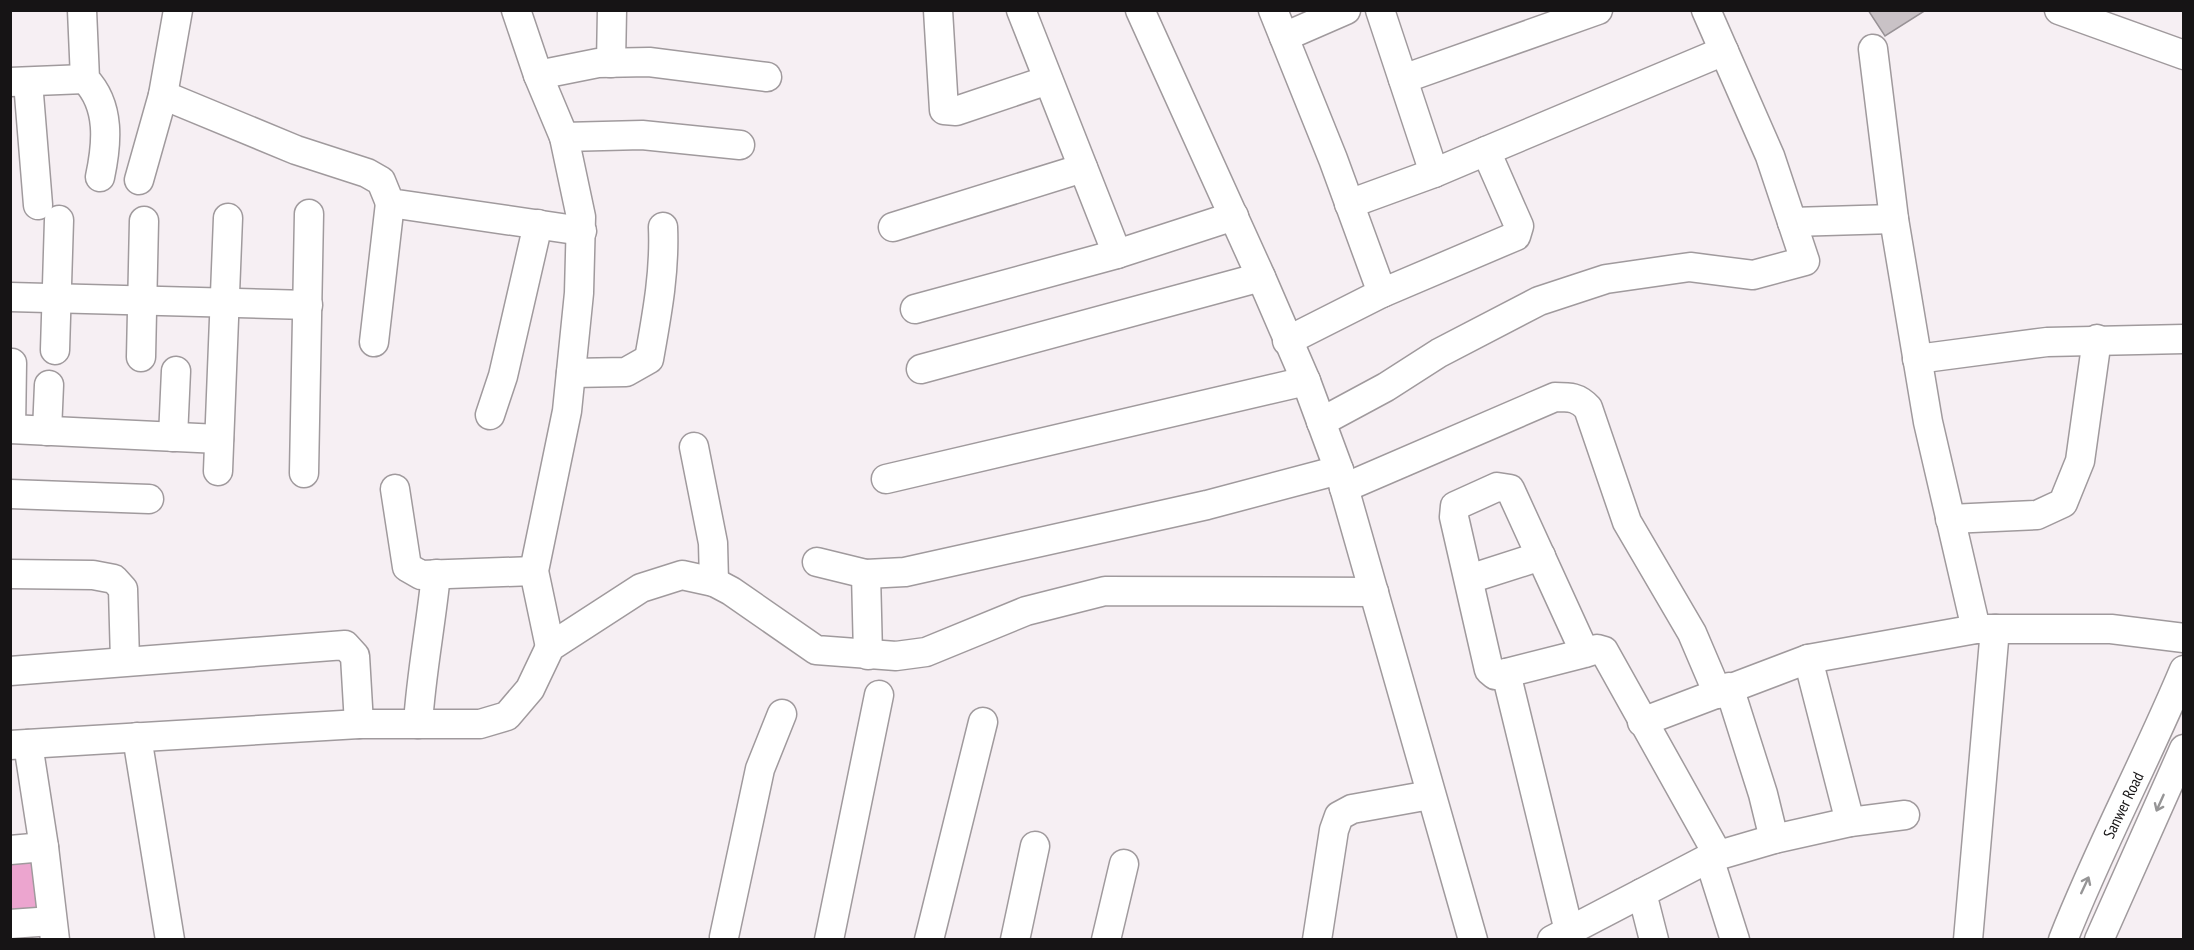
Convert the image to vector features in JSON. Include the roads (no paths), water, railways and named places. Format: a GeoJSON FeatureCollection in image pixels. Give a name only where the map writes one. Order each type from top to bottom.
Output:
{"type":"FeatureCollection","features":[{"type":"Feature","properties":{"kind":"street"},"geometry":{"type":"LineString","coordinates":[[82,10],[85,80]]}},
{"type":"Feature","properties":{"kind":"street"},"geometry":{"type":"LineString","coordinates":[[139,180],[163,95],[178,10]]}},
{"type":"Feature","properties":{"kind":"street"},"geometry":{"type":"LineString","coordinates":[[516,10],[538,75],[564,137],[580,213],[572,373],[567,411],[534,571],[550,647]]}},
{"type":"Feature","properties":{"kind":"street"},"geometry":{"type":"LineString","coordinates":[[611,63],[612,10]]}},
{"type":"Feature","properties":{"kind":"street"},"geometry":{"type":"LineString","coordinates":[[938,10],[944,110],[956,111],[1048,80]]}},
{"type":"Feature","properties":{"kind":"street"},"geometry":{"type":"LineString","coordinates":[[1021,10],[1117,254]]}},
{"type":"Feature","properties":{"kind":"street"},"geometry":{"type":"LineString","coordinates":[[1140,10],[1261,277],[1287,342],[1306,381],[1321,422],[1341,479],[1473,939]]}},
{"type":"Feature","properties":{"kind":"street"},"geometry":{"type":"LineString","coordinates":[[1273,10],[1382,293]]}},
{"type":"Feature","properties":{"kind":"street"},"geometry":{"type":"LineString","coordinates":[[1284,37],[1346,10]]}},
{"type":"Feature","properties":{"kind":"street"},"geometry":{"type":"LineString","coordinates":[[1380,10],[1434,173]]}},
{"type":"Feature","properties":{"kind":"street"},"geometry":{"type":"LineString","coordinates":[[1403,79],[1598,10]]}},
{"type":"Feature","properties":{"kind":"street"},"geometry":{"type":"LineString","coordinates":[[1321,422],[1386,387],[1439,353],[1539,301],[1606,279],[1690,267],[1753,275],[1805,261],[1770,156],[1706,10]]}},
{"type":"Feature","properties":{"kind":"street"},"geometry":{"type":"LineString","coordinates":[[2059,10],[2184,56]]}},
{"type":"Feature","properties":{"kind":"street"},"geometry":{"type":"LineString","coordinates":[[1873,49],[1894,219],[1928,422],[1950,519],[1985,629],[1968,939]]}},
{"type":"Feature","properties":{"kind":"street"},"geometry":{"type":"LineString","coordinates":[[1349,204],[1434,173],[1724,51]]}},
{"type":"Feature","properties":{"kind":"street"},"geometry":{"type":"LineString","coordinates":[[538,75],[611,63],[649,62],[767,77]]}},
{"type":"Feature","properties":{"kind":"street"},"geometry":{"type":"LineString","coordinates":[[55,350],[57,298],[48,212],[19,82],[85,80],[94,88],[104,116],[106,148],[100,177]]}},
{"type":"Feature","properties":{"kind":"street"},"geometry":{"type":"LineString","coordinates":[[163,95],[296,150],[367,173],[381,181],[390,203],[374,342]]}},
{"type":"Feature","properties":{"kind":"street"},"geometry":{"type":"LineString","coordinates":[[564,137],[642,135],[740,145]]}},
{"type":"Feature","properties":{"kind":"street"},"geometry":{"type":"LineString","coordinates":[[1287,342],[1382,293],[1516,236],[1519,226],[1486,151]]}},
{"type":"Feature","properties":{"kind":"street"},"geometry":{"type":"LineString","coordinates":[[893,227],[1083,168]]}},
{"type":"Feature","properties":{"kind":"street"},"geometry":{"type":"LineString","coordinates":[[390,203],[538,224],[580,213]]}},
{"type":"Feature","properties":{"kind":"street"},"geometry":{"type":"LineString","coordinates":[[304,473],[309,214]]}},
{"type":"Feature","properties":{"kind":"street"},"geometry":{"type":"LineString","coordinates":[[915,309],[1117,254],[1234,216]]}},
{"type":"Feature","properties":{"kind":"street"},"geometry":{"type":"LineString","coordinates":[[218,471],[228,218]]}},
{"type":"Feature","properties":{"kind":"street"},"geometry":{"type":"LineString","coordinates":[[1792,222],[1894,219]]}},
{"type":"Feature","properties":{"kind":"street"},"geometry":{"type":"LineString","coordinates":[[141,357],[144,221]]}},
{"type":"Feature","properties":{"kind":"street"},"geometry":{"type":"LineString","coordinates":[[490,415],[503,376],[538,224]]}},
{"type":"Feature","properties":{"kind":"street"},"geometry":{"type":"LineString","coordinates":[[572,373],[626,372],[649,359],[660,297],[664,254],[663,227]]}},
{"type":"Feature","properties":{"kind":"street"},"geometry":{"type":"LineString","coordinates":[[921,369],[1261,277]]}},
{"type":"Feature","properties":{"kind":"street"},"geometry":{"type":"LineString","coordinates":[[10,297],[308,305]]}},
{"type":"Feature","properties":{"kind":"street"},"geometry":{"type":"LineString","coordinates":[[1917,359],[2047,342],[2097,339],[2184,339]]}},
{"type":"Feature","properties":{"kind":"street"},"geometry":{"type":"LineString","coordinates":[[1950,519],[2037,515],[2063,503],[2080,461],[2097,339]]}},
{"type":"Feature","properties":{"kind":"street"},"geometry":{"type":"LineString","coordinates":[[12,363],[11,429],[219,440]]}},
{"type":"Feature","properties":{"kind":"street"},"geometry":{"type":"LineString","coordinates":[[173,437],[176,371]]}},
{"type":"Feature","properties":{"kind":"street"},"geometry":{"type":"LineString","coordinates":[[886,479],[1306,381]]}},
{"type":"Feature","properties":{"kind":"street"},"geometry":{"type":"LineString","coordinates":[[47,431],[49,385]]}},
{"type":"Feature","properties":{"kind":"street"},"geometry":{"type":"LineString","coordinates":[[817,562],[867,574],[905,572],[1207,505],[1341,479],[1555,397],[1582,400],[1588,408],[1627,522],[1723,691],[1764,794],[1774,839]]}},
{"type":"Feature","properties":{"kind":"street"},"geometry":{"type":"LineString","coordinates":[[694,447],[722,587]]}},
{"type":"Feature","properties":{"kind":"street"},"geometry":{"type":"LineString","coordinates":[[1585,653],[1510,489],[1497,487],[1455,506],[1453,510],[1489,670],[1496,675],[1585,653],[1597,649],[1607,653],[1714,857],[1735,939]]}},
{"type":"Feature","properties":{"kind":"street"},"geometry":{"type":"LineString","coordinates":[[395,489],[407,567],[421,575],[534,571]]}},
{"type":"Feature","properties":{"kind":"street"},"geometry":{"type":"LineString","coordinates":[[10,494],[149,499]]}},
{"type":"Feature","properties":{"kind":"street"},"geometry":{"type":"LineString","coordinates":[[1469,579],[1541,556]]}},
{"type":"Feature","properties":{"kind":"street"},"geometry":{"type":"LineString","coordinates":[[10,574],[93,574],[114,579],[123,589],[125,661]]}},
{"type":"Feature","properties":{"kind":"street"},"geometry":{"type":"LineString","coordinates":[[418,724],[421,671],[430,637],[436,574]]}},
{"type":"Feature","properties":{"kind":"street"},"geometry":{"type":"LineString","coordinates":[[867,574],[868,655]]}},
{"type":"Feature","properties":{"kind":"street"},"geometry":{"type":"LineString","coordinates":[[10,924],[53,930],[44,847],[19,745],[359,724],[480,724],[507,716],[530,689],[550,647],[640,588],[682,575],[722,587],[816,650],[896,656],[926,652],[1026,611],[1105,591],[1374,592]]}},
{"type":"Feature","properties":{"kind":"street"},"geometry":{"type":"LineString","coordinates":[[1642,722],[1808,659],[1985,629],[2111,630],[2184,638]]}},
{"type":"Feature","properties":{"kind":"street"},"geometry":{"type":"LineString","coordinates":[[10,671],[345,645],[355,657],[359,724]]}},
{"type":"Feature","properties":{"kind":"street"},"geometry":{"type":"LineString","coordinates":[[1808,659],[1850,822]]}},
{"type":"Feature","properties":{"kind":"street","name":"Sanwer Road"},"geometry":{"type":"LineString","coordinates":[[2063,939],[2082,889],[2174,722],[2184,670]]}},
{"type":"Feature","properties":{"kind":"street"},"geometry":{"type":"LineString","coordinates":[[1506,673],[1560,935],[1714,857],[1774,839],[1850,822],[1905,815]]}},
{"type":"Feature","properties":{"kind":"street"},"geometry":{"type":"LineString","coordinates":[[829,939],[879,695]]}},
{"type":"Feature","properties":{"kind":"street"},"geometry":{"type":"LineString","coordinates":[[727,939],[760,769],[782,714]]}},
{"type":"Feature","properties":{"kind":"street"},"geometry":{"type":"LineString","coordinates":[[929,939],[983,722]]}},
{"type":"Feature","properties":{"kind":"street"},"geometry":{"type":"LineString","coordinates":[[137,737],[170,939]]}},
{"type":"Feature","properties":{"kind":"street","name":"Sanwer Road"},"geometry":{"type":"LineString","coordinates":[[2099,939],[2184,749]]}},
{"type":"Feature","properties":{"kind":"street"},"geometry":{"type":"LineString","coordinates":[[1317,939],[1334,830],[1339,816],[1352,809],[1430,795]]}},
{"type":"Feature","properties":{"kind":"street"},"geometry":{"type":"LineString","coordinates":[[1015,939],[1035,846]]}},
{"type":"Feature","properties":{"kind":"street"},"geometry":{"type":"LineString","coordinates":[[10,850],[44,847]]}},
{"type":"Feature","properties":{"kind":"street"},"geometry":{"type":"LineString","coordinates":[[1106,939],[1124,864]]}},
{"type":"Feature","properties":{"kind":"street"},"geometry":{"type":"LineString","coordinates":[[1642,893],[1654,939]]}}]}
